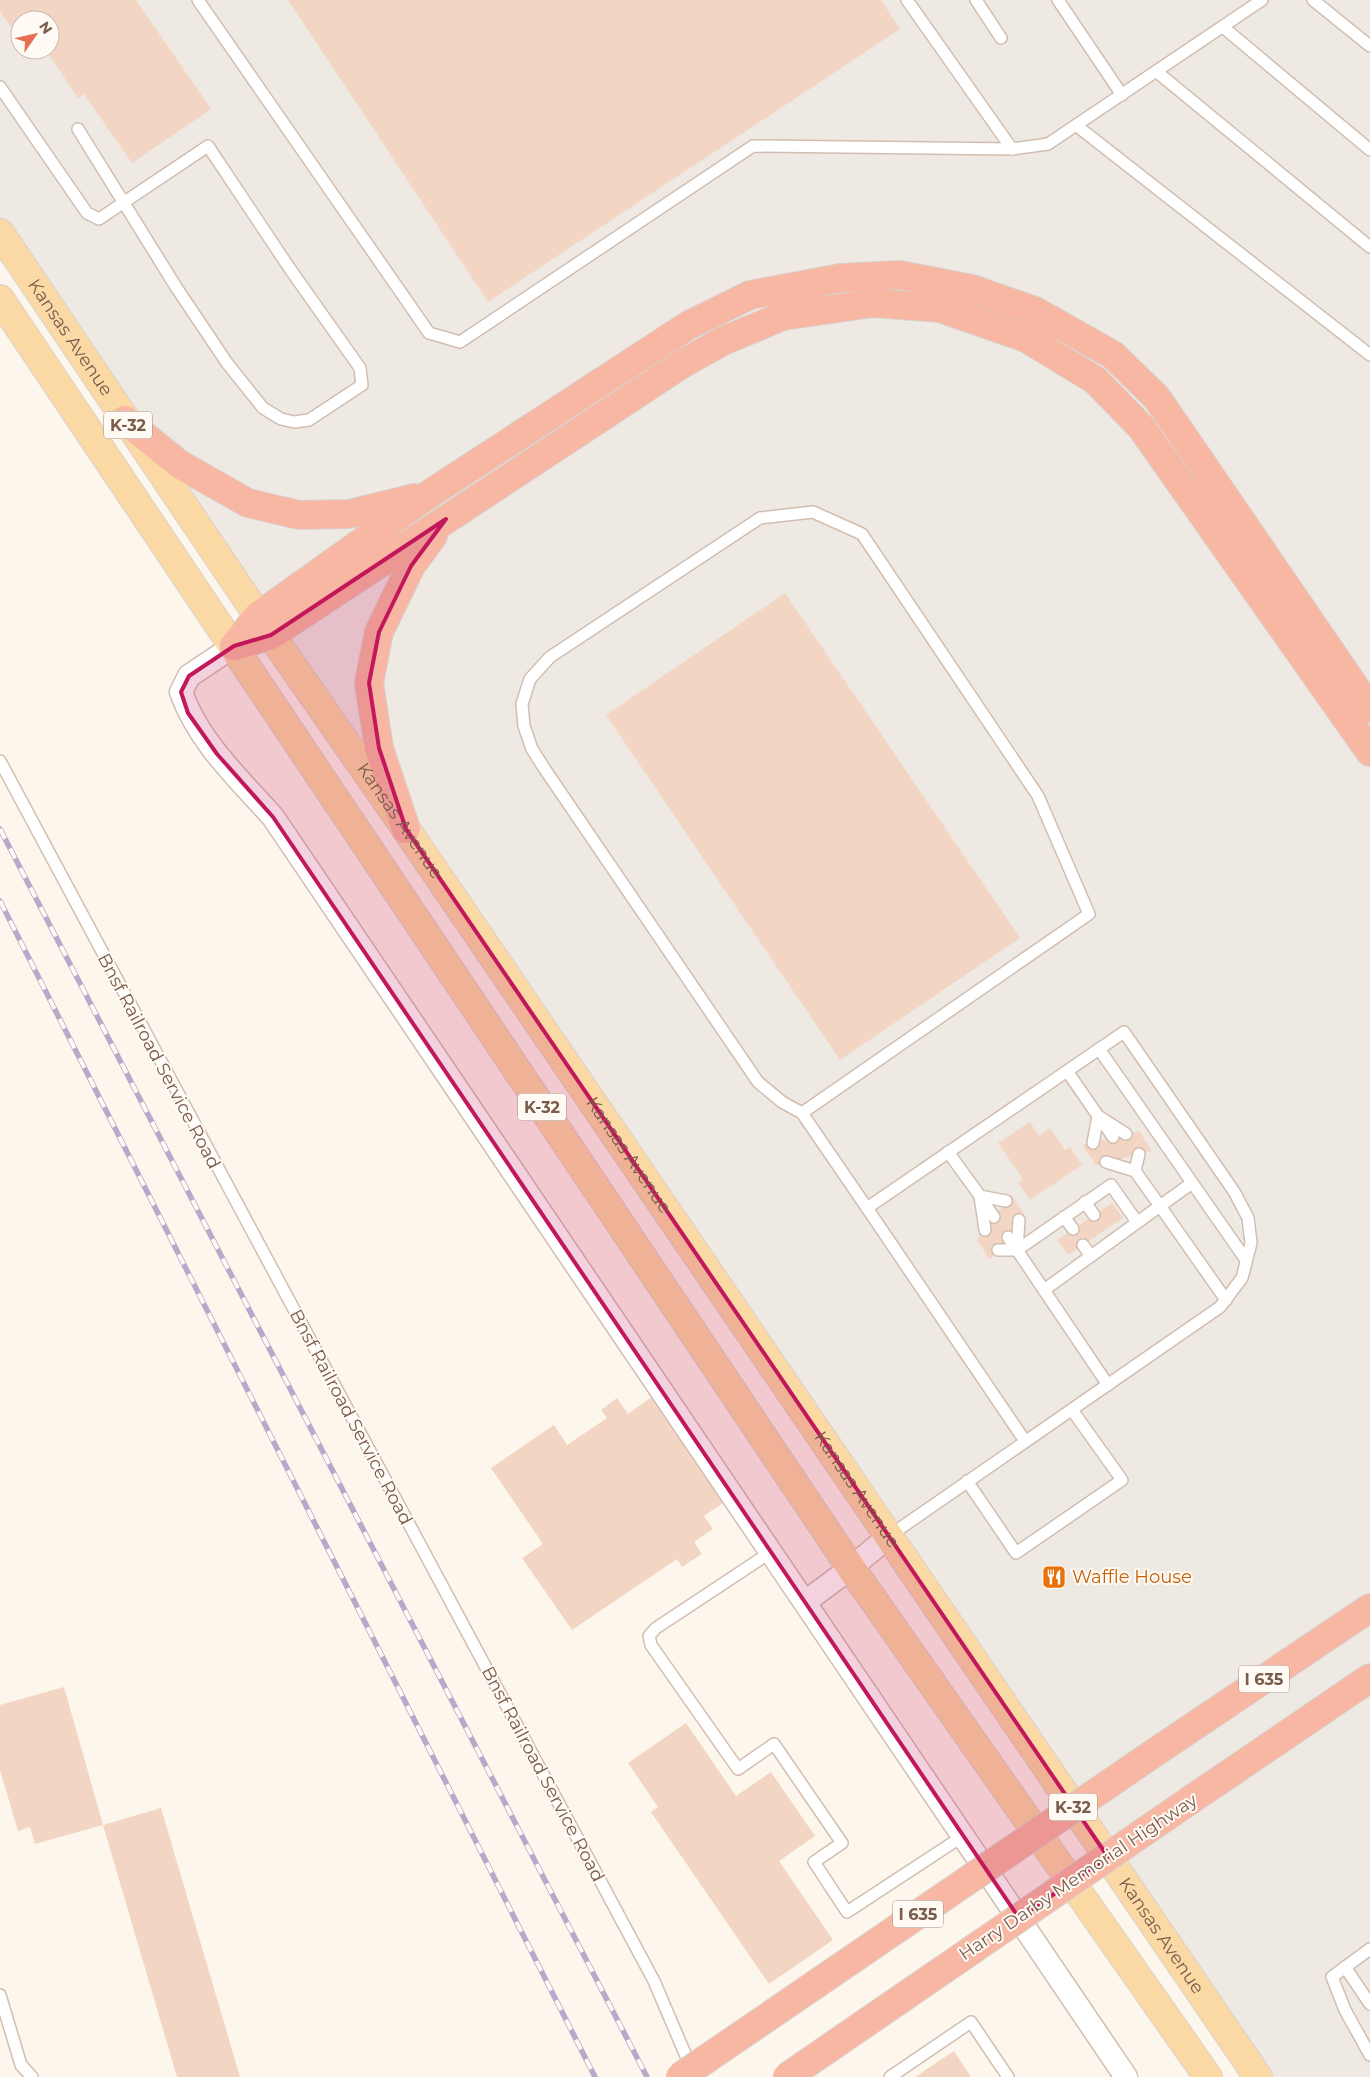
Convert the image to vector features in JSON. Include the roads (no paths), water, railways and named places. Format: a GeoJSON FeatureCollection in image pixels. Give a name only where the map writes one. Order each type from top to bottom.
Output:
{"type":"FeatureCollection","features":[{"type":"Feature","properties":{"kind":"highway"},"geometry":{"type":"LineString","coordinates":[[234,646],[264,625],[428,495],[689,325],[750,296],[840,278],[900,275],[972,288],[1034,311],[1113,355],[1157,398],[1370,709]]}},
{"type":"Feature","properties":{"kind":"highway"},"geometry":{"type":"LineString","coordinates":[[264,625],[446,519],[682,364],[723,341],[783,316],[872,303],[940,308],[1026,338],[1095,380],[1121,406],[1141,427],[1370,752]]}},
{"type":"Feature","properties":{"kind":"highway"},"geometry":{"type":"LineString","coordinates":[[125,420],[179,464],[248,503],[299,515],[348,514],[428,495]]}},
{"type":"Feature","properties":{"kind":"highway"},"geometry":{"type":"LineString","coordinates":[[406,829],[379,748],[370,683],[379,632],[411,566],[446,519]]}},
{"type":"Feature","properties":{"kind":"highway","name":"I 635"},"geometry":{"type":"LineString","coordinates":[[680,2077],[1370,1608]]}},
{"type":"Feature","properties":{"kind":"highway","name":"Harry Darby Memorial Highway"},"geometry":{"type":"LineString","coordinates":[[787,2077],[1370,1678]]}},
{"type":"Feature","properties":{"kind":"main road","name":"Kansas Avenue"},"geometry":{"type":"LineString","coordinates":[[0,233],[264,625],[406,829],[1258,2077]]}},
{"type":"Feature","properties":{"kind":"main road","name":"Kansas Avenue"},"geometry":{"type":"LineString","coordinates":[[0,299],[851,1568],[1208,2077]]}},
{"type":"Feature","properties":{"kind":"street"},"geometry":{"type":"LineString","coordinates":[[234,646],[189,676],[181,692],[188,713],[217,754],[272,817],[1126,2077]]}},
{"type":"Feature","properties":{"kind":"street"},"geometry":{"type":"LineString","coordinates":[[805,1602],[851,1568],[888,1537]]}},
{"type":"Feature","properties":{"kind":"lane"},"geometry":{"type":"LineString","coordinates":[[198,0],[429,333],[460,342],[753,146],[1012,149],[1048,144],[1078,126],[1262,0]]}},
{"type":"Feature","properties":{"kind":"lane"},"geometry":{"type":"LineString","coordinates":[[907,0],[1012,149]]}},
{"type":"Feature","properties":{"kind":"lane"},"geometry":{"type":"LineString","coordinates":[[976,0],[1001,38]]}},
{"type":"Feature","properties":{"kind":"lane"},"geometry":{"type":"LineString","coordinates":[[1058,0],[1122,95]]}},
{"type":"Feature","properties":{"kind":"lane"},"geometry":{"type":"LineString","coordinates":[[1313,0],[1370,46]]}},
{"type":"Feature","properties":{"kind":"lane"},"geometry":{"type":"LineString","coordinates":[[1223,27],[1370,150]]}},
{"type":"Feature","properties":{"kind":"lane"},"geometry":{"type":"LineString","coordinates":[[1157,72],[1370,247]]}},
{"type":"Feature","properties":{"kind":"lane"},"geometry":{"type":"LineString","coordinates":[[0,87],[87,213],[99,219],[124,201],[208,146],[290,269],[360,368],[362,385],[309,420],[294,422],[281,419],[263,408],[227,363],[176,287],[124,201],[78,129]]}},
{"type":"Feature","properties":{"kind":"lane"},"geometry":{"type":"LineString","coordinates":[[1078,126],[1370,355]]}},
{"type":"Feature","properties":{"kind":"lane"},"geometry":{"type":"LineString","coordinates":[[802,1113],[1089,914],[1038,796],[862,534],[813,512],[760,518],[550,658],[530,679],[522,704],[524,726],[532,748],[544,768],[758,1082],[782,1102],[802,1113],[1025,1441]]}},
{"type":"Feature","properties":{"kind":"lane","name":"Bnsf Railroad Service Road"},"geometry":{"type":"LineString","coordinates":[[0,761],[39,838],[654,1981],[695,2077]]}},
{"type":"Feature","properties":{"kind":"lane"},"geometry":{"type":"LineString","coordinates":[[866,1208],[1124,1032],[1235,1193],[1248,1218],[1251,1243],[1242,1278],[1220,1308],[888,1537]]}},
{"type":"Feature","properties":{"kind":"lane"},"geometry":{"type":"LineString","coordinates":[[1099,1049],[1246,1260]]}},
{"type":"Feature","properties":{"kind":"lane"},"geometry":{"type":"LineString","coordinates":[[1067,1071],[1113,1138]]}},
{"type":"Feature","properties":{"kind":"lane"},"geometry":{"type":"LineString","coordinates":[[1098,1116],[1126,1134]]}},
{"type":"Feature","properties":{"kind":"lane"},"geometry":{"type":"LineString","coordinates":[[1093,1143],[1098,1116]]}},
{"type":"Feature","properties":{"kind":"lane"},"geometry":{"type":"LineString","coordinates":[[948,1152],[994,1216]]}},
{"type":"Feature","properties":{"kind":"lane"},"geometry":{"type":"LineString","coordinates":[[1135,1170],[1139,1154]]}},
{"type":"Feature","properties":{"kind":"lane"},"geometry":{"type":"LineString","coordinates":[[1126,1157],[1226,1300]]}},
{"type":"Feature","properties":{"kind":"lane"},"geometry":{"type":"LineString","coordinates":[[1106,1162],[1135,1170]]}},
{"type":"Feature","properties":{"kind":"lane"},"geometry":{"type":"LineString","coordinates":[[1044,1290],[1192,1183]]}},
{"type":"Feature","properties":{"kind":"lane"},"geometry":{"type":"LineString","coordinates":[[998,1250],[1017,1250],[1111,1185],[1137,1222]]}},
{"type":"Feature","properties":{"kind":"lane"},"geometry":{"type":"LineString","coordinates":[[980,1196],[1006,1201]]}},
{"type":"Feature","properties":{"kind":"lane"},"geometry":{"type":"LineString","coordinates":[[980,1196],[985,1230]]}},
{"type":"Feature","properties":{"kind":"lane"},"geometry":{"type":"LineString","coordinates":[[1085,1202],[1094,1215]]}},
{"type":"Feature","properties":{"kind":"lane"},"geometry":{"type":"LineString","coordinates":[[1064,1217],[1073,1229]]}},
{"type":"Feature","properties":{"kind":"lane"},"geometry":{"type":"LineString","coordinates":[[1017,1250],[1019,1220]]}},
{"type":"Feature","properties":{"kind":"lane"},"geometry":{"type":"LineString","coordinates":[[1105,1230],[1112,1241]]}},
{"type":"Feature","properties":{"kind":"lane"},"geometry":{"type":"LineString","coordinates":[[1008,1237],[1108,1385]]}},
{"type":"Feature","properties":{"kind":"lane"},"geometry":{"type":"LineString","coordinates":[[1084,1245],[1091,1256]]}},
{"type":"Feature","properties":{"kind":"lane"},"geometry":{"type":"LineString","coordinates":[[968,1481],[1016,1553],[1122,1480],[1072,1410]]}},
{"type":"Feature","properties":{"kind":"lane"},"geometry":{"type":"LineString","coordinates":[[771,1552],[656,1628],[649,1636],[651,1646],[738,1769],[774,1744],[842,1844],[814,1862],[847,1912],[963,1836]]}},
{"type":"Feature","properties":{"kind":"lane"},"geometry":{"type":"LineString","coordinates":[[1370,1949],[1345,1966],[1332,1978],[1345,2010],[1370,2055]]}},
{"type":"Feature","properties":{"kind":"lane"},"geometry":{"type":"LineString","coordinates":[[1345,1966],[1370,2004]]}},
{"type":"Feature","properties":{"kind":"lane"},"geometry":{"type":"LineString","coordinates":[[0,1995],[21,2065],[32,2077]]}},
{"type":"Feature","properties":{"kind":"lane"},"geometry":{"type":"LineString","coordinates":[[890,2077],[971,2022],[1008,2077]]}},
{"type":"Feature","properties":{"kind":"railway"},"geometry":{"type":"LineString","coordinates":[[0,829],[647,2077]]}},
{"type":"Feature","properties":{"kind":"railway"},"geometry":{"type":"LineString","coordinates":[[0,901],[595,2077]]}},
{"type":"Feature","properties":{"kind":"place","name":"Waffle House"},"geometry":{"type":"Point","coordinates":[1054,1577]}}]}
